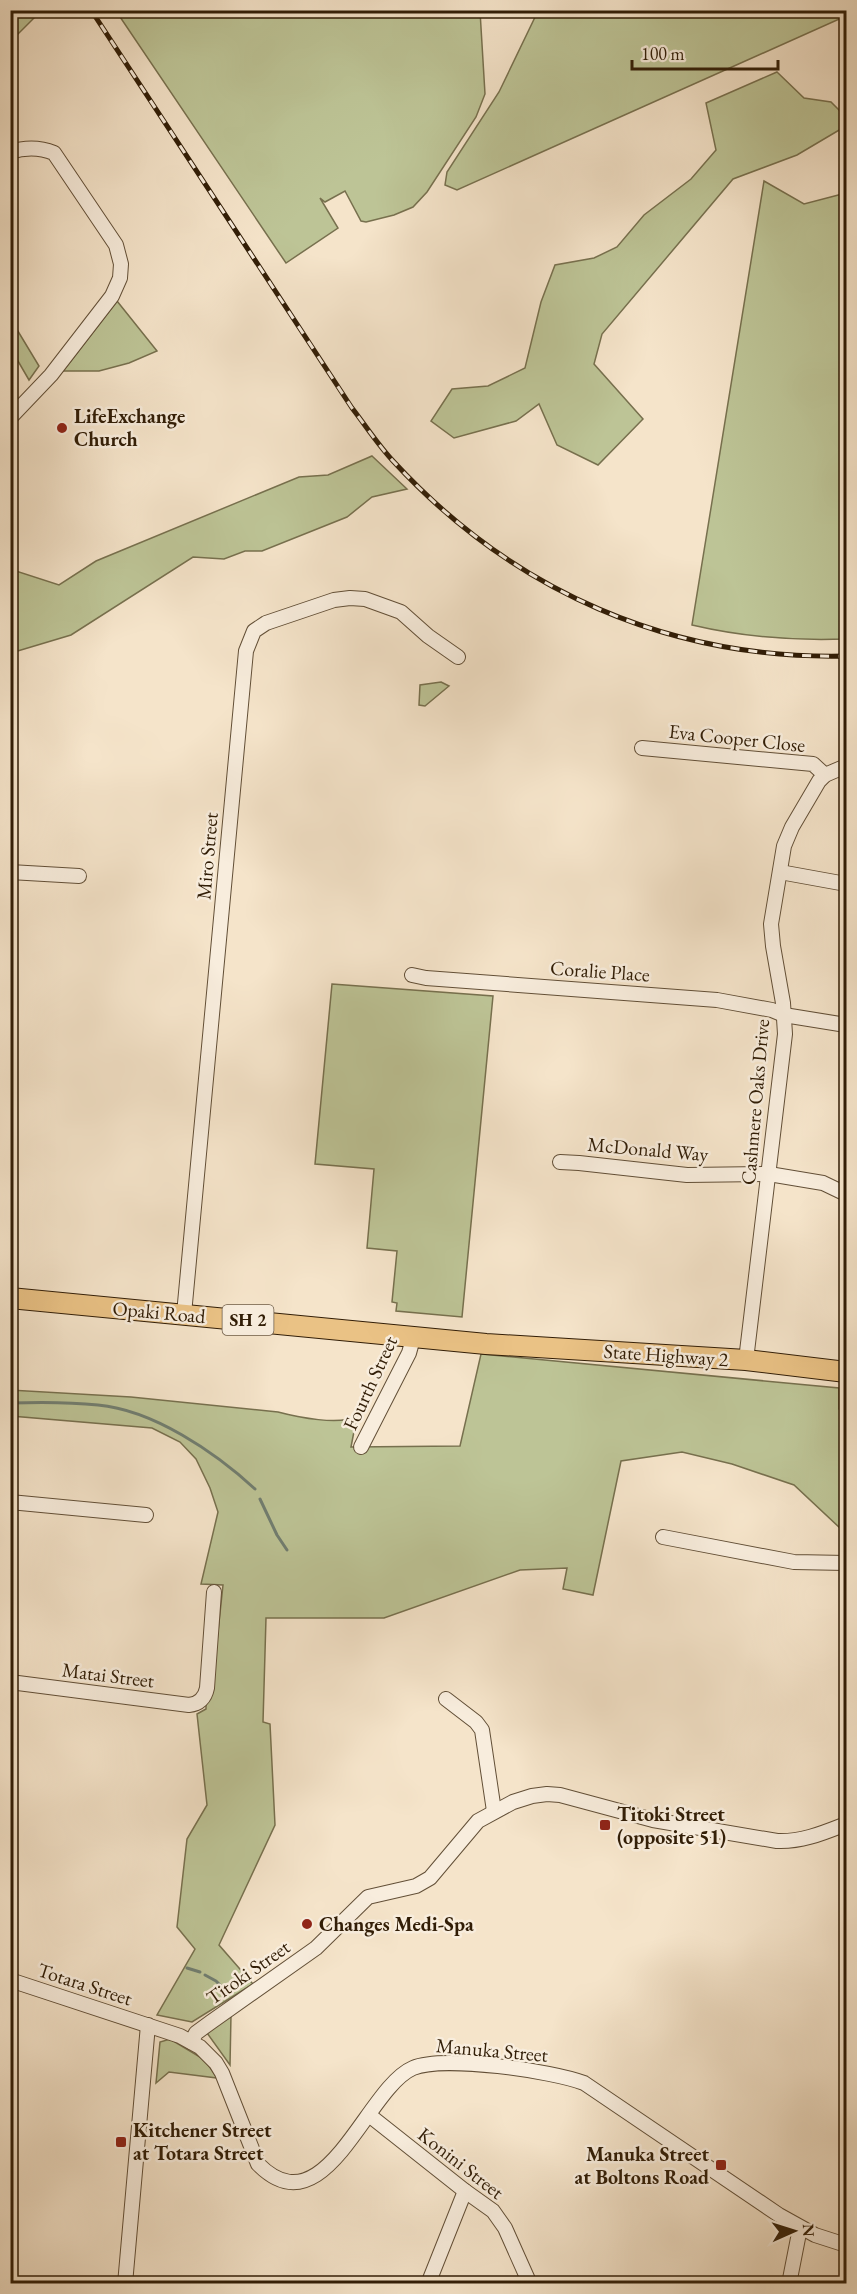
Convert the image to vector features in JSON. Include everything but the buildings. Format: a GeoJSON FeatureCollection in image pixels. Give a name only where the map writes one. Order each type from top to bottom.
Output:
{"type":"FeatureCollection","features":[{"type":"Feature","properties":{"kind":"highway","name":"Opaki Road"},"geometry":{"type":"LineString","coordinates":[[10,1298],[414,1335],[486,1344]]}},
{"type":"Feature","properties":{"kind":"highway","name":"State Highway 2"},"geometry":{"type":"LineString","coordinates":[[486,1344],[746,1360],[846,1372]]}},
{"type":"Feature","properties":{"kind":"street"},"geometry":{"type":"LineString","coordinates":[[10,152],[42,148],[54,153],[116,245],[121,264],[120,278],[112,296],[51,375],[10,418]]}},
{"type":"Feature","properties":{"kind":"street","name":"Miro Street"},"geometry":{"type":"LineString","coordinates":[[184,1314],[246,651],[249,642],[254,631],[266,623],[334,600],[365,599],[401,612],[428,636],[458,657]]}},
{"type":"Feature","properties":{"kind":"street","name":"Eva Cooper Close"},"geometry":{"type":"LineString","coordinates":[[642,748],[813,765],[825,775]]}},
{"type":"Feature","properties":{"kind":"street"},"geometry":{"type":"LineString","coordinates":[[825,775],[846,766]]}},
{"type":"Feature","properties":{"kind":"street","name":"Cashmere Oaks Drive"},"geometry":{"type":"LineString","coordinates":[[746,1360],[785,1034],[783,1003],[771,935],[787,837],[819,781],[825,775]]}},
{"type":"Feature","properties":{"kind":"street"},"geometry":{"type":"LineString","coordinates":[[10,872],[79,876]]}},
{"type":"Feature","properties":{"kind":"street"},"geometry":{"type":"LineString","coordinates":[[780,872],[846,884]]}},
{"type":"Feature","properties":{"kind":"street","name":"Coralie Place"},"geometry":{"type":"LineString","coordinates":[[412,975],[426,978],[717,1000],[772,1010],[783,1015],[846,1025]]}},
{"type":"Feature","properties":{"kind":"street","name":"McDonald Way"},"geometry":{"type":"LineString","coordinates":[[560,1162],[693,1175],[769,1174],[823,1183],[846,1194]]}},
{"type":"Feature","properties":{"kind":"street","name":"Fourth Street"},"geometry":{"type":"LineString","coordinates":[[361,1447],[409,1353],[414,1335]]}},
{"type":"Feature","properties":{"kind":"street"},"geometry":{"type":"LineString","coordinates":[[10,1502],[146,1515]]}},
{"type":"Feature","properties":{"kind":"street"},"geometry":{"type":"LineString","coordinates":[[663,1537],[794,1562],[846,1563]]}},
{"type":"Feature","properties":{"kind":"street","name":"Matai Street"},"geometry":{"type":"LineString","coordinates":[[10,1682],[189,1705],[200,1701],[207,1688],[214,1592]]}},
{"type":"Feature","properties":{"kind":"street"},"geometry":{"type":"LineString","coordinates":[[446,1699],[476,1722],[482,1730],[494,1811]]}},
{"type":"Feature","properties":{"kind":"street","name":"Titoki Street"},"geometry":{"type":"LineString","coordinates":[[191,2042],[196,2033],[316,1948],[368,1898],[416,1886],[430,1878],[478,1821],[513,1802],[547,1794],[560,1795],[653,1820],[777,1841],[795,1842],[808,1839],[846,1824]]}},
{"type":"Feature","properties":{"kind":"street","name":"Totara Street"},"geometry":{"type":"LineString","coordinates":[[10,1980],[148,2025]]}},
{"type":"Feature","properties":{"kind":"street"},"geometry":{"type":"LineString","coordinates":[[125,2283],[148,2025]]}},
{"type":"Feature","properties":{"kind":"street","name":"Manuka Street"},"geometry":{"type":"LineString","coordinates":[[148,2025],[200,2047],[216,2063],[228,2086],[258,2164],[276,2177],[300,2181],[320,2172],[340,2153],[388,2089],[405,2072],[430,2063],[447,2062],[487,2066],[569,2077],[601,2093],[661,2136],[800,2228],[846,2245]]}},
{"type":"Feature","properties":{"kind":"street","name":"Konini Street"},"geometry":{"type":"LineString","coordinates":[[369,2115],[465,2192],[493,2211],[505,2228],[530,2283]]}},
{"type":"Feature","properties":{"kind":"street"},"geometry":{"type":"LineString","coordinates":[[428,2283],[465,2192]]}},
{"type":"Feature","properties":{"kind":"street"},"geometry":{"type":"LineString","coordinates":[[789,2283],[800,2228]]}},
{"type":"Feature","properties":{"kind":"green space"},"geometry":{"type":"Polygon","coordinates":[[[11,10],[41,11],[11,41],[11,10]]]}},
{"type":"Feature","properties":{"kind":"green space"},"geometry":{"type":"Polygon","coordinates":[[[846,10],[846,16],[457,190],[445,185],[447,172],[499,92],[538,11],[846,10]]]}},
{"type":"Feature","properties":{"kind":"green space"},"geometry":{"type":"Polygon","coordinates":[[[116,11],[480,11],[485,94],[476,117],[427,192],[413,207],[394,215],[366,222],[361,221],[345,191],[325,202],[320,198],[338,228],[286,263],[116,11]]]}},
{"type":"Feature","properties":{"kind":"green space"},"geometry":{"type":"Polygon","coordinates":[[[777,72],[804,98],[831,102],[846,117],[846,126],[797,155],[733,179],[602,334],[594,364],[643,419],[598,465],[557,445],[539,404],[516,421],[454,438],[431,421],[452,389],[488,386],[525,368],[541,302],[555,265],[594,258],[617,247],[644,215],[691,179],[716,150],[706,103],[777,72]]]}},
{"type":"Feature","properties":{"kind":"green space"},"geometry":{"type":"Polygon","coordinates":[[[764,181],[804,204],[846,193],[846,639],[769,637],[730,633],[692,625],[764,181]]]}},
{"type":"Feature","properties":{"kind":"green space"},"geometry":{"type":"Polygon","coordinates":[[[117,301],[157,351],[129,363],[99,371],[63,371],[117,301]]]}},
{"type":"Feature","properties":{"kind":"green space"},"geometry":{"type":"Polygon","coordinates":[[[10,318],[39,366],[29,380],[11,349],[10,318]]]}},
{"type":"Feature","properties":{"kind":"green space"},"geometry":{"type":"Polygon","coordinates":[[[372,456],[407,489],[372,497],[347,517],[262,551],[245,551],[224,559],[193,557],[71,635],[11,653],[11,571],[59,585],[96,561],[299,477],[328,475],[372,456]]]}},
{"type":"Feature","properties":{"kind":"green space"},"geometry":{"type":"Polygon","coordinates":[[[441,682],[449,686],[425,706],[419,705],[420,685],[441,682]]]}},
{"type":"Feature","properties":{"kind":"green space"},"geometry":{"type":"Polygon","coordinates":[[[332,984],[493,996],[462,1317],[396,1311],[397,1303],[392,1302],[397,1251],[367,1248],[374,1169],[315,1164],[332,984]]]}},
{"type":"Feature","properties":{"kind":"green space"},"geometry":{"type":"Polygon","coordinates":[[[481,1354],[839,1388],[839,1409],[846,1416],[846,1546],[841,1529],[794,1485],[732,1464],[682,1452],[621,1461],[593,1595],[563,1589],[567,1568],[520,1570],[384,1618],[266,1618],[263,1722],[270,1724],[275,1825],[219,1945],[253,1984],[192,2022],[157,2015],[195,1949],[177,1927],[187,1839],[207,1805],[197,1714],[206,1709],[206,1694],[214,1669],[223,1585],[201,1584],[218,1512],[210,1488],[196,1459],[180,1442],[152,1428],[11,1416],[10,1390],[131,1397],[278,1412],[318,1420],[350,1419],[357,1416],[351,1447],[460,1446],[481,1354]]]}},
{"type":"Feature","properties":{"kind":"green space"},"geometry":{"type":"Polygon","coordinates":[[[231,2015],[230,2065],[207,2033],[231,2015]]]}},
{"type":"Feature","properties":{"kind":"green space"},"geometry":{"type":"Polygon","coordinates":[[[170,2039],[205,2060],[217,2078],[169,2072],[156,2083],[160,2042],[170,2039]]]}},
{"type":"Feature","properties":{"kind":"waterway"},"geometry":{"type":"LineString","coordinates":[[10,1403],[98,1405],[140,1415],[202,1447],[255,1489]]}},
{"type":"Feature","properties":{"kind":"waterway"},"geometry":{"type":"LineString","coordinates":[[260,1499],[277,1535],[287,1550]]}},
{"type":"Feature","properties":{"kind":"waterway"},"geometry":{"type":"LineString","coordinates":[[187,1968],[200,1972]]}},
{"type":"Feature","properties":{"kind":"waterway"},"geometry":{"type":"LineString","coordinates":[[205,1975],[216,1981],[229,1994]]}},
{"type":"Feature","properties":{"kind":"railway"},"geometry":{"type":"LineString","coordinates":[[91,10],[352,408],[388,456],[440,508],[490,547],[543,581],[599,609],[657,630],[718,646],[781,654],[846,656]]}},
{"type":"Feature","properties":{"kind":"place","name":"LifeExchange Church"},"geometry":{"type":"Point","coordinates":[62,428]}},
{"type":"Feature","properties":{"kind":"place","name":"Titoki Street (opposite 51)"},"geometry":{"type":"Point","coordinates":[605,1825]}},
{"type":"Feature","properties":{"kind":"place","name":"Changes Medi-Spa"},"geometry":{"type":"Point","coordinates":[307,1924]}},
{"type":"Feature","properties":{"kind":"place","name":"Kitchener Street at Totara Street"},"geometry":{"type":"Point","coordinates":[121,2142]}},
{"type":"Feature","properties":{"kind":"place","name":"Manuka Street at Boltons Road"},"geometry":{"type":"Point","coordinates":[721,2165]}}]}
